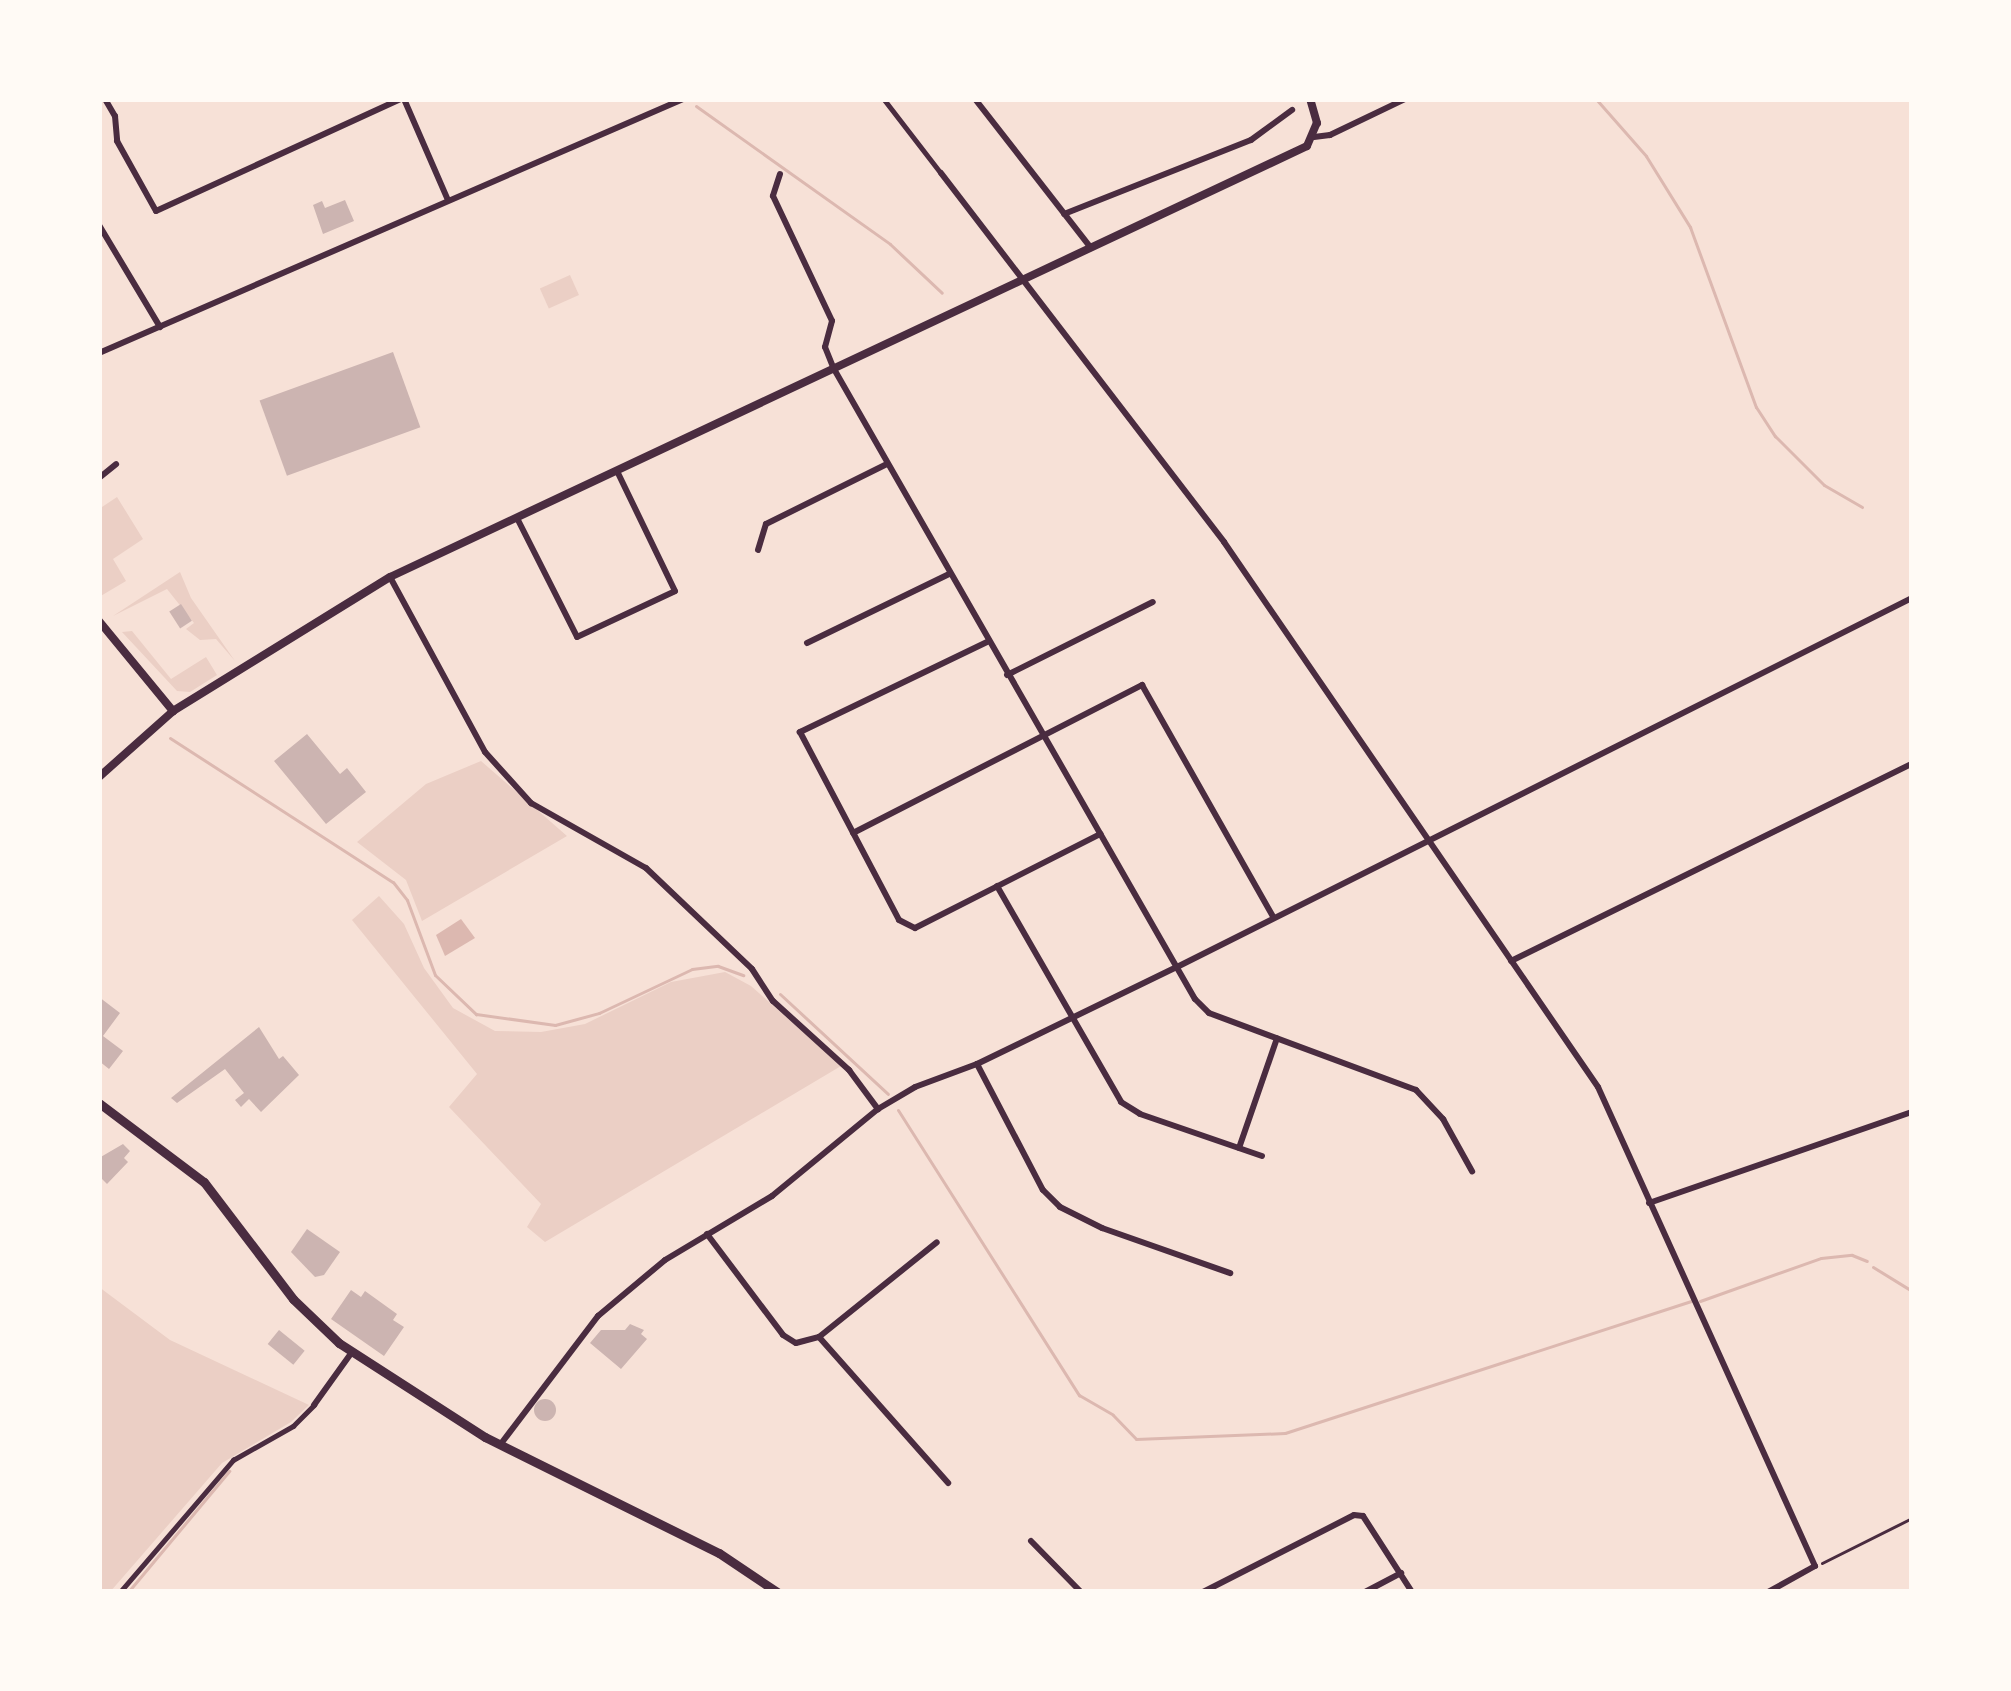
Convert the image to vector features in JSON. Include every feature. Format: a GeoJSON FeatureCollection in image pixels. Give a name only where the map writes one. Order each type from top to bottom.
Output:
{"type":"FeatureCollection","features":[{"type":"Feature","properties":{"kind":"main road"},"geometry":{"type":"LineString","coordinates":[[99,1102],[204,1182],[293,1300],[352,1352],[500,1445],[719,1553],[777,1592]]}},
{"type":"Feature","properties":{"kind":"street"},"geometry":{"type":"LineString","coordinates":[[105,99],[115,116],[117,141],[156,211],[403,99],[448,201]]}},
{"type":"Feature","properties":{"kind":"street"},"geometry":{"type":"LineString","coordinates":[[884,99],[1224,542],[1598,1087],[1815,1566],[1768,1592]]}},
{"type":"Feature","properties":{"kind":"street"},"geometry":{"type":"LineString","coordinates":[[975,99],[1090,248]]}},
{"type":"Feature","properties":{"kind":"street"},"geometry":{"type":"LineString","coordinates":[[1310,99],[1317,124],[1314,137]]}},
{"type":"Feature","properties":{"kind":"street"},"geometry":{"type":"LineString","coordinates":[[99,777],[173,711],[390,578],[1299,150],[1314,137],[1330,135],[1405,99]]}},
{"type":"Feature","properties":{"kind":"street"},"geometry":{"type":"LineString","coordinates":[[99,353],[681,100]]}},
{"type":"Feature","properties":{"kind":"street"},"geometry":{"type":"LineString","coordinates":[[1064,214],[1252,140],[1292,110]]}},
{"type":"Feature","properties":{"kind":"street"},"geometry":{"type":"LineString","coordinates":[[780,174],[772,196],[832,321],[825,347],[834,369],[1177,967],[1209,1013],[1416,1090],[1443,1119],[1472,1171]]}},
{"type":"Feature","properties":{"kind":"street"},"geometry":{"type":"LineString","coordinates":[[99,225],[160,327]]}},
{"type":"Feature","properties":{"kind":"street"},"geometry":{"type":"LineString","coordinates":[[99,478],[116,464]]}},
{"type":"Feature","properties":{"kind":"street"},"geometry":{"type":"LineString","coordinates":[[758,550],[766,524],[887,464]]}},
{"type":"Feature","properties":{"kind":"street"},"geometry":{"type":"LineString","coordinates":[[518,518],[577,637],[675,591],[617,470]]}},
{"type":"Feature","properties":{"kind":"street"},"geometry":{"type":"LineString","coordinates":[[807,643],[949,574]]}},
{"type":"Feature","properties":{"kind":"street"},"geometry":{"type":"LineString","coordinates":[[390,578],[485,752],[531,803],[646,868],[707,932],[752,970],[773,1001],[849,1070],[878,1109]]}},
{"type":"Feature","properties":{"kind":"street"},"geometry":{"type":"LineString","coordinates":[[500,1445],[582,1332],[665,1260],[772,1196],[878,1109],[944,1073],[976,1064],[1177,967],[1912,598]]}},
{"type":"Feature","properties":{"kind":"street"},"geometry":{"type":"LineString","coordinates":[[1007,675],[1153,602]]}},
{"type":"Feature","properties":{"kind":"street"},"geometry":{"type":"LineString","coordinates":[[99,621],[173,711]]}},
{"type":"Feature","properties":{"kind":"street"},"geometry":{"type":"LineString","coordinates":[[987,642],[800,731],[852,833],[908,928],[1100,834]]}},
{"type":"Feature","properties":{"kind":"street"},"geometry":{"type":"LineString","coordinates":[[852,833],[1142,686],[1273,917]]}},
{"type":"Feature","properties":{"kind":"street"},"geometry":{"type":"LineString","coordinates":[[1511,961],[1912,764]]}},
{"type":"Feature","properties":{"kind":"street"},"geometry":{"type":"LineString","coordinates":[[997,886],[1121,1102],[1140,1114],[1262,1156]]}},
{"type":"Feature","properties":{"kind":"street"},"geometry":{"type":"LineString","coordinates":[[1239,1149],[1277,1038]]}},
{"type":"Feature","properties":{"kind":"street"},"geometry":{"type":"LineString","coordinates":[[976,1064],[1042,1190],[1060,1207],[1102,1228],[1230,1273]]}},
{"type":"Feature","properties":{"kind":"street"},"geometry":{"type":"LineString","coordinates":[[1649,1203],[1912,1112]]}},
{"type":"Feature","properties":{"kind":"street"},"geometry":{"type":"LineString","coordinates":[[707,1234],[783,1335],[796,1342],[819,1337],[937,1242]]}},
{"type":"Feature","properties":{"kind":"street"},"geometry":{"type":"LineString","coordinates":[[819,1337],[948,1483]]}},
{"type":"Feature","properties":{"kind":"street"},"geometry":{"type":"LineString","coordinates":[[120,1592],[233,1460],[293,1426],[352,1352]]}},
{"type":"Feature","properties":{"kind":"street"},"geometry":{"type":"LineString","coordinates":[[1203,1592],[1354,1515],[1364,1516],[1412,1592]]}},
{"type":"Feature","properties":{"kind":"street"},"geometry":{"type":"LineString","coordinates":[[1031,1541],[1082,1592]]}},
{"type":"Feature","properties":{"kind":"street"},"geometry":{"type":"LineString","coordinates":[[1365,1592],[1401,1574]]}},
{"type":"Feature","properties":{"kind":"path"},"geometry":{"type":"LineString","coordinates":[[1815,1566],[1912,1518]]}},
{"type":"Feature","properties":{"kind":"shaded area"},"geometry":{"type":"Polygon","coordinates":[[[570,275],[579,295],[549,309],[540,288],[570,275]]]}},
{"type":"Feature","properties":{"kind":"shaded area"},"geometry":{"type":"Polygon","coordinates":[[[117,497],[143,539],[113,559],[126,581],[99,597],[99,509],[117,497]]]}},
{"type":"Feature","properties":{"kind":"shaded area"},"geometry":{"type":"Polygon","coordinates":[[[180,572],[191,598],[235,661],[216,639],[200,640],[186,629],[194,623],[167,589],[113,616],[180,572]]]}},
{"type":"Feature","properties":{"kind":"shaded area"},"geometry":{"type":"Polygon","coordinates":[[[132,631],[171,679],[206,657],[217,675],[190,692],[177,691],[122,632],[132,631]]]}},
{"type":"Feature","properties":{"kind":"shaded area"},"geometry":{"type":"Polygon","coordinates":[[[481,761],[567,836],[422,921],[406,880],[357,842],[426,784],[481,761]]]}},
{"type":"Feature","properties":{"kind":"shaded area"},"geometry":{"type":"Polygon","coordinates":[[[379,896],[404,924],[424,968],[453,1008],[495,1031],[541,1032],[585,1024],[671,982],[725,972],[751,986],[841,1066],[545,1242],[527,1227],[541,1204],[449,1107],[477,1074],[352,920],[379,896]]]}},
{"type":"Feature","properties":{"kind":"shaded area"},"geometry":{"type":"Polygon","coordinates":[[[461,919],[475,938],[445,956],[436,935],[461,919]]]}},
{"type":"Feature","properties":{"kind":"shaded area"},"geometry":{"type":"Polygon","coordinates":[[[99,1287],[170,1340],[309,1405],[291,1422],[222,1463],[110,1592],[99,1592],[99,1287]]]}},
{"type":"Feature","properties":{"kind":"building"},"geometry":{"type":"Polygon","coordinates":[[[345,200],[354,221],[323,234],[313,205],[322,201],[325,208],[345,200]]]}},
{"type":"Feature","properties":{"kind":"building"},"geometry":{"type":"Polygon","coordinates":[[[393,352],[420,427],[287,476],[260,401],[393,352]]]}},
{"type":"Feature","properties":{"kind":"building"},"geometry":{"type":"Polygon","coordinates":[[[181,604],[192,621],[180,628],[169,612],[181,604]]]}},
{"type":"Feature","properties":{"kind":"building"},"geometry":{"type":"Polygon","coordinates":[[[307,734],[340,774],[347,768],[366,792],[326,824],[274,761],[307,734]]]}},
{"type":"Feature","properties":{"kind":"building"},"geometry":{"type":"Polygon","coordinates":[[[99,997],[120,1013],[103,1036],[123,1051],[109,1069],[99,1061],[99,997]]]}},
{"type":"Feature","properties":{"kind":"building"},"geometry":{"type":"Polygon","coordinates":[[[259,1027],[279,1059],[283,1056],[299,1075],[261,1112],[249,1099],[241,1107],[235,1100],[244,1093],[225,1069],[177,1103],[171,1098],[259,1027]]]}},
{"type":"Feature","properties":{"kind":"building"},"geometry":{"type":"Polygon","coordinates":[[[123,1144],[130,1151],[124,1158],[128,1162],[107,1184],[99,1176],[99,1158],[123,1144]]]}},
{"type":"Feature","properties":{"kind":"building"},"geometry":{"type":"Polygon","coordinates":[[[307,1229],[340,1252],[324,1275],[315,1277],[291,1252],[307,1229]]]}},
{"type":"Feature","properties":{"kind":"building"},"geometry":{"type":"Polygon","coordinates":[[[351,1290],[361,1297],[365,1291],[397,1314],[393,1320],[404,1327],[384,1356],[331,1319],[351,1290]]]}},
{"type":"Feature","properties":{"kind":"building"},"geometry":{"type":"Polygon","coordinates":[[[630,1324],[644,1330],[641,1334],[647,1339],[621,1369],[590,1343],[601,1330],[625,1330],[630,1324]]]}},
{"type":"Feature","properties":{"kind":"building"},"geometry":{"type":"Polygon","coordinates":[[[279,1330],[305,1351],[293,1365],[268,1344],[279,1330]]]}},
{"type":"Feature","properties":{"kind":"building"},"geometry":{"type":"Polygon","coordinates":[[[545,1399],[556,1410],[545,1421],[534,1410],[545,1399]]]}},
{"type":"Feature","properties":{"kind":"waterway"},"geometry":{"type":"LineString","coordinates":[[1596,99],[1646,156],[1690,227],[1756,407],[1775,436],[1824,485],[1862,507]]}},
{"type":"Feature","properties":{"kind":"waterway"},"geometry":{"type":"LineString","coordinates":[[696,106],[890,244],[942,293]]}},
{"type":"Feature","properties":{"kind":"waterway"},"geometry":{"type":"LineString","coordinates":[[170,738],[393,882],[407,900],[435,975],[476,1014],[555,1025],[599,1013],[692,969],[718,966],[743,975]]}},
{"type":"Feature","properties":{"kind":"waterway"},"geometry":{"type":"LineString","coordinates":[[780,994],[888,1094]]}},
{"type":"Feature","properties":{"kind":"waterway"},"geometry":{"type":"LineString","coordinates":[[898,1110],[1079,1395],[1113,1415],[1136,1439],[1285,1433],[1691,1301]]}},
{"type":"Feature","properties":{"kind":"waterway"},"geometry":{"type":"LineString","coordinates":[[1700,1301],[1821,1258],[1852,1255],[1867,1261]]}},
{"type":"Feature","properties":{"kind":"waterway"},"geometry":{"type":"LineString","coordinates":[[1873,1267],[1912,1291]]}},
{"type":"Feature","properties":{"kind":"waterway"},"geometry":{"type":"LineString","coordinates":[[128,1592],[229,1471]]}}]}
